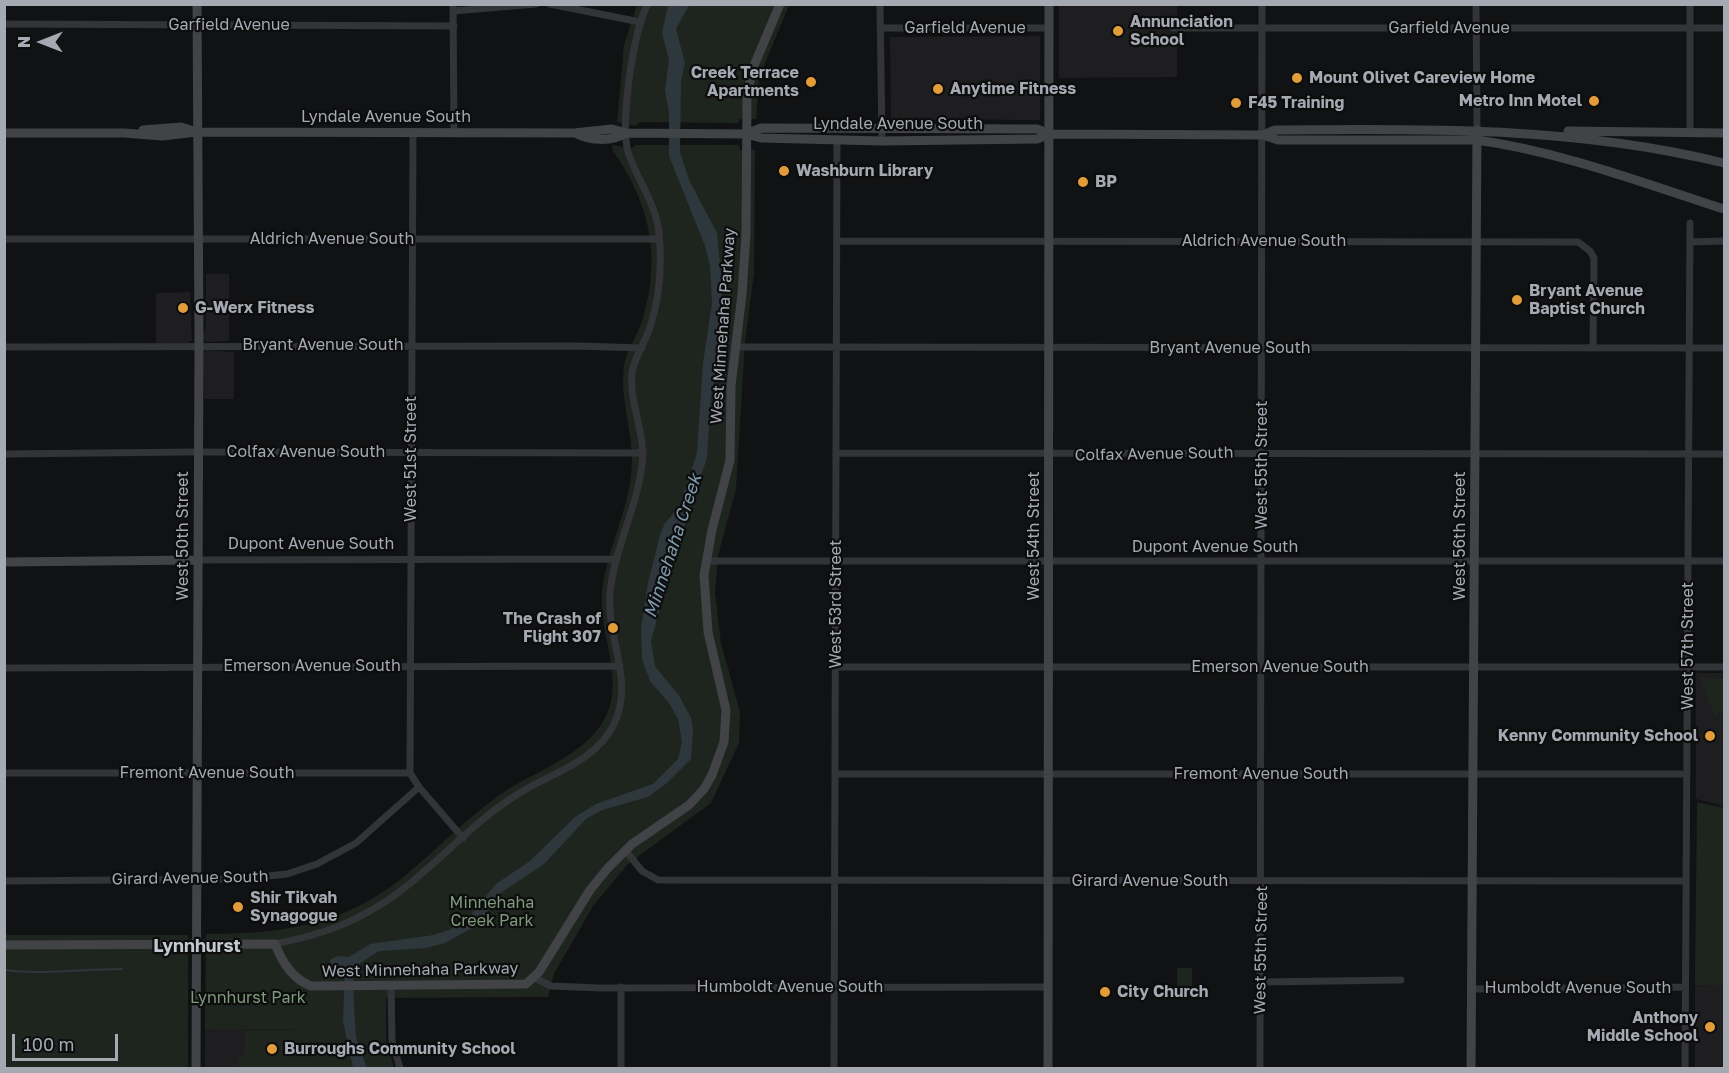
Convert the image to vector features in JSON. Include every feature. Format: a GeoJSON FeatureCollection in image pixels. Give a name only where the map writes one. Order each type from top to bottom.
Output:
{"type":"FeatureCollection","features":[{"type":"Feature","properties":{"kind":"street","name":"West 50th Street"},"geometry":{"type":"LineString","coordinates":[[196,1068],[197,4]]}},
{"type":"Feature","properties":{"kind":"street"},"geometry":{"type":"LineString","coordinates":[[454,132],[453,8],[536,4]]}},
{"type":"Feature","properties":{"kind":"street"},"geometry":{"type":"LineString","coordinates":[[550,4],[640,22]]}},
{"type":"Feature","properties":{"kind":"street"},"geometry":{"type":"LineString","coordinates":[[4,945],[276,944],[316,935],[369,912],[409,884],[487,815],[514,796],[597,748],[606,737],[620,710],[623,696],[610,612],[617,559],[635,504],[643,453],[632,383],[633,368],[646,339],[659,285],[659,239],[649,194],[628,150],[626,133],[631,73],[640,22],[648,4]]}},
{"type":"Feature","properties":{"kind":"street","name":"West Minnehaha Parkway"},"geometry":{"type":"LineString","coordinates":[[276,944],[284,962],[296,978],[311,986],[513,986],[526,984],[535,978],[590,890],[607,869],[626,851],[696,798],[712,775],[723,748],[726,710],[705,612],[706,561],[729,468],[735,347],[742,294],[746,234],[747,94],[751,75],[780,4]]}},
{"type":"Feature","properties":{"kind":"street"},"geometry":{"type":"LineString","coordinates":[[880,4],[882,141]]}},
{"type":"Feature","properties":{"kind":"street","name":"West 54th Street"},"geometry":{"type":"LineString","coordinates":[[1048,1068],[1049,4]]}},
{"type":"Feature","properties":{"kind":"street","name":"West 55th Street"},"geometry":{"type":"LineString","coordinates":[[1260,1068],[1262,4]]}},
{"type":"Feature","properties":{"kind":"street","name":"West 56th Street"},"geometry":{"type":"LineString","coordinates":[[1471,1068],[1476,561],[1476,4]]}},
{"type":"Feature","properties":{"kind":"street"},"geometry":{"type":"LineString","coordinates":[[1690,4],[1690,133]]}},
{"type":"Feature","properties":{"kind":"street","name":"Garfield Avenue"},"geometry":{"type":"LineString","coordinates":[[4,24],[454,26]]}},
{"type":"Feature","properties":{"kind":"street","name":"Garfield Avenue"},"geometry":{"type":"LineString","coordinates":[[880,28],[1049,28]]}},
{"type":"Feature","properties":{"kind":"street","name":"Garfield Avenue"},"geometry":{"type":"LineString","coordinates":[[1173,28],[1725,28]]}},
{"type":"Feature","properties":{"kind":"street","name":"Lyndale Avenue South"},"geometry":{"type":"LineString","coordinates":[[4,133],[124,133],[168,127],[197,132],[574,133],[585,138],[606,139],[617,138],[626,133],[691,133],[746,134],[762,138],[882,141],[1037,139],[1050,134]]}},
{"type":"Feature","properties":{"kind":"street","name":"Lyndale Avenue South"},"geometry":{"type":"LineString","coordinates":[[746,134],[759,128],[1037,129],[1050,134],[1263,135],[1278,140],[1477,135]]}},
{"type":"Feature","properties":{"kind":"street"},"geometry":{"type":"LineString","coordinates":[[1477,135],[1590,130],[1725,133]]}},
{"type":"Feature","properties":{"kind":"street","name":"West 51st Street"},"geometry":{"type":"LineString","coordinates":[[410,773],[412,132]]}},
{"type":"Feature","properties":{"kind":"street"},"geometry":{"type":"LineString","coordinates":[[1532,133],[1613,141],[1725,163]]}},
{"type":"Feature","properties":{"kind":"street"},"geometry":{"type":"LineString","coordinates":[[1477,135],[1552,154],[1725,209]]}},
{"type":"Feature","properties":{"kind":"street","name":"West 53rd Street"},"geometry":{"type":"LineString","coordinates":[[834,1068],[837,139]]}},
{"type":"Feature","properties":{"kind":"street","name":"West 57th Street"},"geometry":{"type":"LineString","coordinates":[[1685,1068],[1690,223]]}},
{"type":"Feature","properties":{"kind":"street","name":"Aldrich Avenue South"},"geometry":{"type":"LineString","coordinates":[[4,239],[659,239]]}},
{"type":"Feature","properties":{"kind":"street"},"geometry":{"type":"LineString","coordinates":[[1690,242],[1725,241]]}},
{"type":"Feature","properties":{"kind":"street","name":"Aldrich Avenue South"},"geometry":{"type":"LineString","coordinates":[[837,242],[1578,242],[1590,251],[1594,258],[1593,348]]}},
{"type":"Feature","properties":{"kind":"street","name":"Bryant Avenue South"},"geometry":{"type":"LineString","coordinates":[[4,347],[576,346],[642,348]]}},
{"type":"Feature","properties":{"kind":"street","name":"Bryant Avenue South"},"geometry":{"type":"LineString","coordinates":[[735,347],[1725,348]]}},
{"type":"Feature","properties":{"kind":"street","name":"Colfax Avenue South"},"geometry":{"type":"LineString","coordinates":[[4,454],[643,453]]}},
{"type":"Feature","properties":{"kind":"street","name":"Colfax Avenue South"},"geometry":{"type":"LineString","coordinates":[[836,453],[1725,454]]}},
{"type":"Feature","properties":{"kind":"street","name":"Dupont Avenue South"},"geometry":{"type":"LineString","coordinates":[[4,562],[411,558],[617,559]]}},
{"type":"Feature","properties":{"kind":"street","name":"Dupont Avenue South"},"geometry":{"type":"LineString","coordinates":[[706,561],[1262,563],[1725,561]]}},
{"type":"Feature","properties":{"kind":"street","name":"Emerson Avenue South"},"geometry":{"type":"LineString","coordinates":[[4,668],[620,666]]}},
{"type":"Feature","properties":{"kind":"street","name":"Emerson Avenue South"},"geometry":{"type":"LineString","coordinates":[[835,667],[1725,667]]}},
{"type":"Feature","properties":{"kind":"street","name":"Fremont Avenue South"},"geometry":{"type":"LineString","coordinates":[[4,773],[410,773]]}},
{"type":"Feature","properties":{"kind":"street"},"geometry":{"type":"LineString","coordinates":[[410,773],[419,787],[463,838]]}},
{"type":"Feature","properties":{"kind":"street","name":"Fremont Avenue South"},"geometry":{"type":"LineString","coordinates":[[835,774],[1687,774]]}},
{"type":"Feature","properties":{"kind":"street","name":"Girard Avenue South"},"geometry":{"type":"LineString","coordinates":[[4,881],[270,877],[317,864],[375,828],[419,787]]}},
{"type":"Feature","properties":{"kind":"street","name":"Girard Avenue South"},"geometry":{"type":"LineString","coordinates":[[626,851],[642,871],[658,880],[1686,882]]}},
{"type":"Feature","properties":{"kind":"street","name":"Humboldt Avenue South"},"geometry":{"type":"LineString","coordinates":[[535,978],[551,986],[1048,987]]}},
{"type":"Feature","properties":{"kind":"street"},"geometry":{"type":"LineString","coordinates":[[1260,982],[1401,980]]}},
{"type":"Feature","properties":{"kind":"street"},"geometry":{"type":"LineString","coordinates":[[392,986],[392,1041],[400,1068]]}},
{"type":"Feature","properties":{"kind":"street"},"geometry":{"type":"LineString","coordinates":[[621,987],[621,1068]]}},
{"type":"Feature","properties":{"kind":"street","name":"Humboldt Avenue South"},"geometry":{"type":"LineString","coordinates":[[1472,989],[1685,987]]}},
{"type":"Feature","properties":{"kind":"shaded area","name":"Annunciation School"},"geometry":{"type":"Polygon","coordinates":[[[1059,5],[1177,5],[1177,77],[1059,78],[1059,5]]]}},
{"type":"Feature","properties":{"kind":"shaded area"},"geometry":{"type":"Polygon","coordinates":[[[1040,36],[1040,120],[891,119],[890,37],[1040,36]]]}},
{"type":"Feature","properties":{"kind":"shaded area"},"geometry":{"type":"Polygon","coordinates":[[[206,274],[229,274],[229,341],[206,342],[203,338],[206,324],[206,274]]]}},
{"type":"Feature","properties":{"kind":"shaded area"},"geometry":{"type":"Polygon","coordinates":[[[190,292],[192,340],[188,343],[156,344],[156,293],[190,292]]]}},
{"type":"Feature","properties":{"kind":"shaded area"},"geometry":{"type":"Polygon","coordinates":[[[206,350],[234,352],[234,399],[204,399],[203,354],[206,350]]]}},
{"type":"Feature","properties":{"kind":"shaded area","name":"Kenny Community School"},"geometry":{"type":"Polygon","coordinates":[[[1696,673],[1724,673],[1724,806],[1696,799],[1696,673]]]}},
{"type":"Feature","properties":{"kind":"shaded area","name":"Anthony Middle School"},"geometry":{"type":"Polygon","coordinates":[[[1695,985],[1724,986],[1724,1068],[1695,1068],[1695,985]]]}},
{"type":"Feature","properties":{"kind":"shaded area","name":"Burroughs Community School"},"geometry":{"type":"Polygon","coordinates":[[[205,1013],[237,1029],[333,1030],[345,1068],[205,1068],[205,1013]]]}},
{"type":"Feature","properties":{"kind":"green space"},"geometry":{"type":"Polygon","coordinates":[[[637,5],[789,5],[759,78],[756,119],[740,119],[739,123],[640,122],[635,126],[617,122],[624,45],[637,5]]]}},
{"type":"Feature","properties":{"kind":"green space","name":"Minnehaha Creek Park"},"geometry":{"type":"Polygon","coordinates":[[[612,145],[632,148],[636,145],[739,145],[740,150],[755,150],[754,273],[745,342],[736,489],[718,556],[715,592],[721,643],[740,712],[739,743],[711,803],[628,864],[593,906],[554,974],[548,997],[386,998],[386,1039],[394,1068],[238,1068],[238,1058],[245,1053],[245,1031],[316,1030],[205,1029],[206,934],[259,932],[309,924],[333,917],[379,895],[498,796],[556,763],[583,744],[604,720],[613,690],[602,610],[602,594],[607,564],[625,506],[632,462],[624,393],[624,366],[644,313],[650,285],[651,266],[649,235],[643,209],[612,145]]]}},
{"type":"Feature","properties":{"kind":"green space"},"geometry":{"type":"Polygon","coordinates":[[[1700,677],[1724,679],[1724,712],[1719,711],[1715,718],[1700,677]]]}},
{"type":"Feature","properties":{"kind":"green space"},"geometry":{"type":"Polygon","coordinates":[[[1697,802],[1724,808],[1724,986],[1695,985],[1697,802]]]}},
{"type":"Feature","properties":{"kind":"green space","name":"Lynnhurst Park"},"geometry":{"type":"Polygon","coordinates":[[[4,935],[188,935],[188,1068],[5,1068],[4,935]]]}},
{"type":"Feature","properties":{"kind":"green space"},"geometry":{"type":"Polygon","coordinates":[[[1177,968],[1192,968],[1192,995],[1177,995],[1177,968]]]}},
{"type":"Feature","properties":{"kind":"water","name":"Minnehaha Creek"},"geometry":{"type":"Polygon","coordinates":[[[668,5],[689,5],[676,29],[685,63],[681,81],[680,152],[689,180],[717,233],[722,284],[720,351],[711,396],[707,458],[676,550],[651,641],[655,666],[680,697],[691,718],[693,731],[691,759],[667,783],[648,797],[602,810],[586,819],[544,864],[499,894],[479,924],[445,943],[426,948],[379,951],[360,963],[353,975],[356,1038],[367,1068],[353,1068],[343,1021],[345,969],[331,966],[330,960],[337,956],[349,957],[370,944],[434,935],[451,929],[469,917],[496,884],[530,861],[575,817],[596,804],[653,784],[678,759],[682,742],[678,719],[669,703],[650,681],[642,659],[641,628],[648,583],[660,535],[665,523],[679,507],[697,453],[703,363],[712,303],[710,266],[705,246],[669,156],[669,113],[665,90],[669,60],[662,33],[668,5]]]}},
{"type":"Feature","properties":{"kind":"waterway"},"geometry":{"type":"LineString","coordinates":[[4,970],[48,972],[122,969]]}},
{"type":"Feature","properties":{"kind":"place","name":"Annunciation School"},"geometry":{"type":"Point","coordinates":[1118,31]}},
{"type":"Feature","properties":{"kind":"place","name":"Mount Olivet Careview Home"},"geometry":{"type":"Point","coordinates":[1297,78]}},
{"type":"Feature","properties":{"kind":"place","name":"Creek Terrace Apartments"},"geometry":{"type":"Point","coordinates":[811,82]}},
{"type":"Feature","properties":{"kind":"place","name":"Anytime Fitness"},"geometry":{"type":"Point","coordinates":[938,89]}},
{"type":"Feature","properties":{"kind":"place","name":"Metro Inn Motel"},"geometry":{"type":"Point","coordinates":[1594,101]}},
{"type":"Feature","properties":{"kind":"place","name":"F45 Training"},"geometry":{"type":"Point","coordinates":[1236,103]}},
{"type":"Feature","properties":{"kind":"place","name":"Washburn Library"},"geometry":{"type":"Point","coordinates":[784,171]}},
{"type":"Feature","properties":{"kind":"place","name":"BP"},"geometry":{"type":"Point","coordinates":[1083,182]}},
{"type":"Feature","properties":{"kind":"place","name":"Bryant Avenue Baptist Church"},"geometry":{"type":"Point","coordinates":[1517,300]}},
{"type":"Feature","properties":{"kind":"place","name":"G-Werx Fitness"},"geometry":{"type":"Point","coordinates":[183,308]}},
{"type":"Feature","properties":{"kind":"place","name":"The Crash of Flight 307"},"geometry":{"type":"Point","coordinates":[613,628]}},
{"type":"Feature","properties":{"kind":"place","name":"Kenny Community School"},"geometry":{"type":"Point","coordinates":[1710,736]}},
{"type":"Feature","properties":{"kind":"place","name":"Shir Tikvah Synagogue"},"geometry":{"type":"Point","coordinates":[238,907]}},
{"type":"Feature","properties":{"kind":"place","name":"City Church"},"geometry":{"type":"Point","coordinates":[1105,992]}},
{"type":"Feature","properties":{"kind":"place","name":"Anthony Middle School"},"geometry":{"type":"Point","coordinates":[1710,1027]}},
{"type":"Feature","properties":{"kind":"place","name":"Burroughs Community School"},"geometry":{"type":"Point","coordinates":[272,1049]}},
{"type":"Feature","properties":{"kind":"district","name":"Lynnhurst"},"geometry":{"type":"Point","coordinates":[197,946]}}]}
